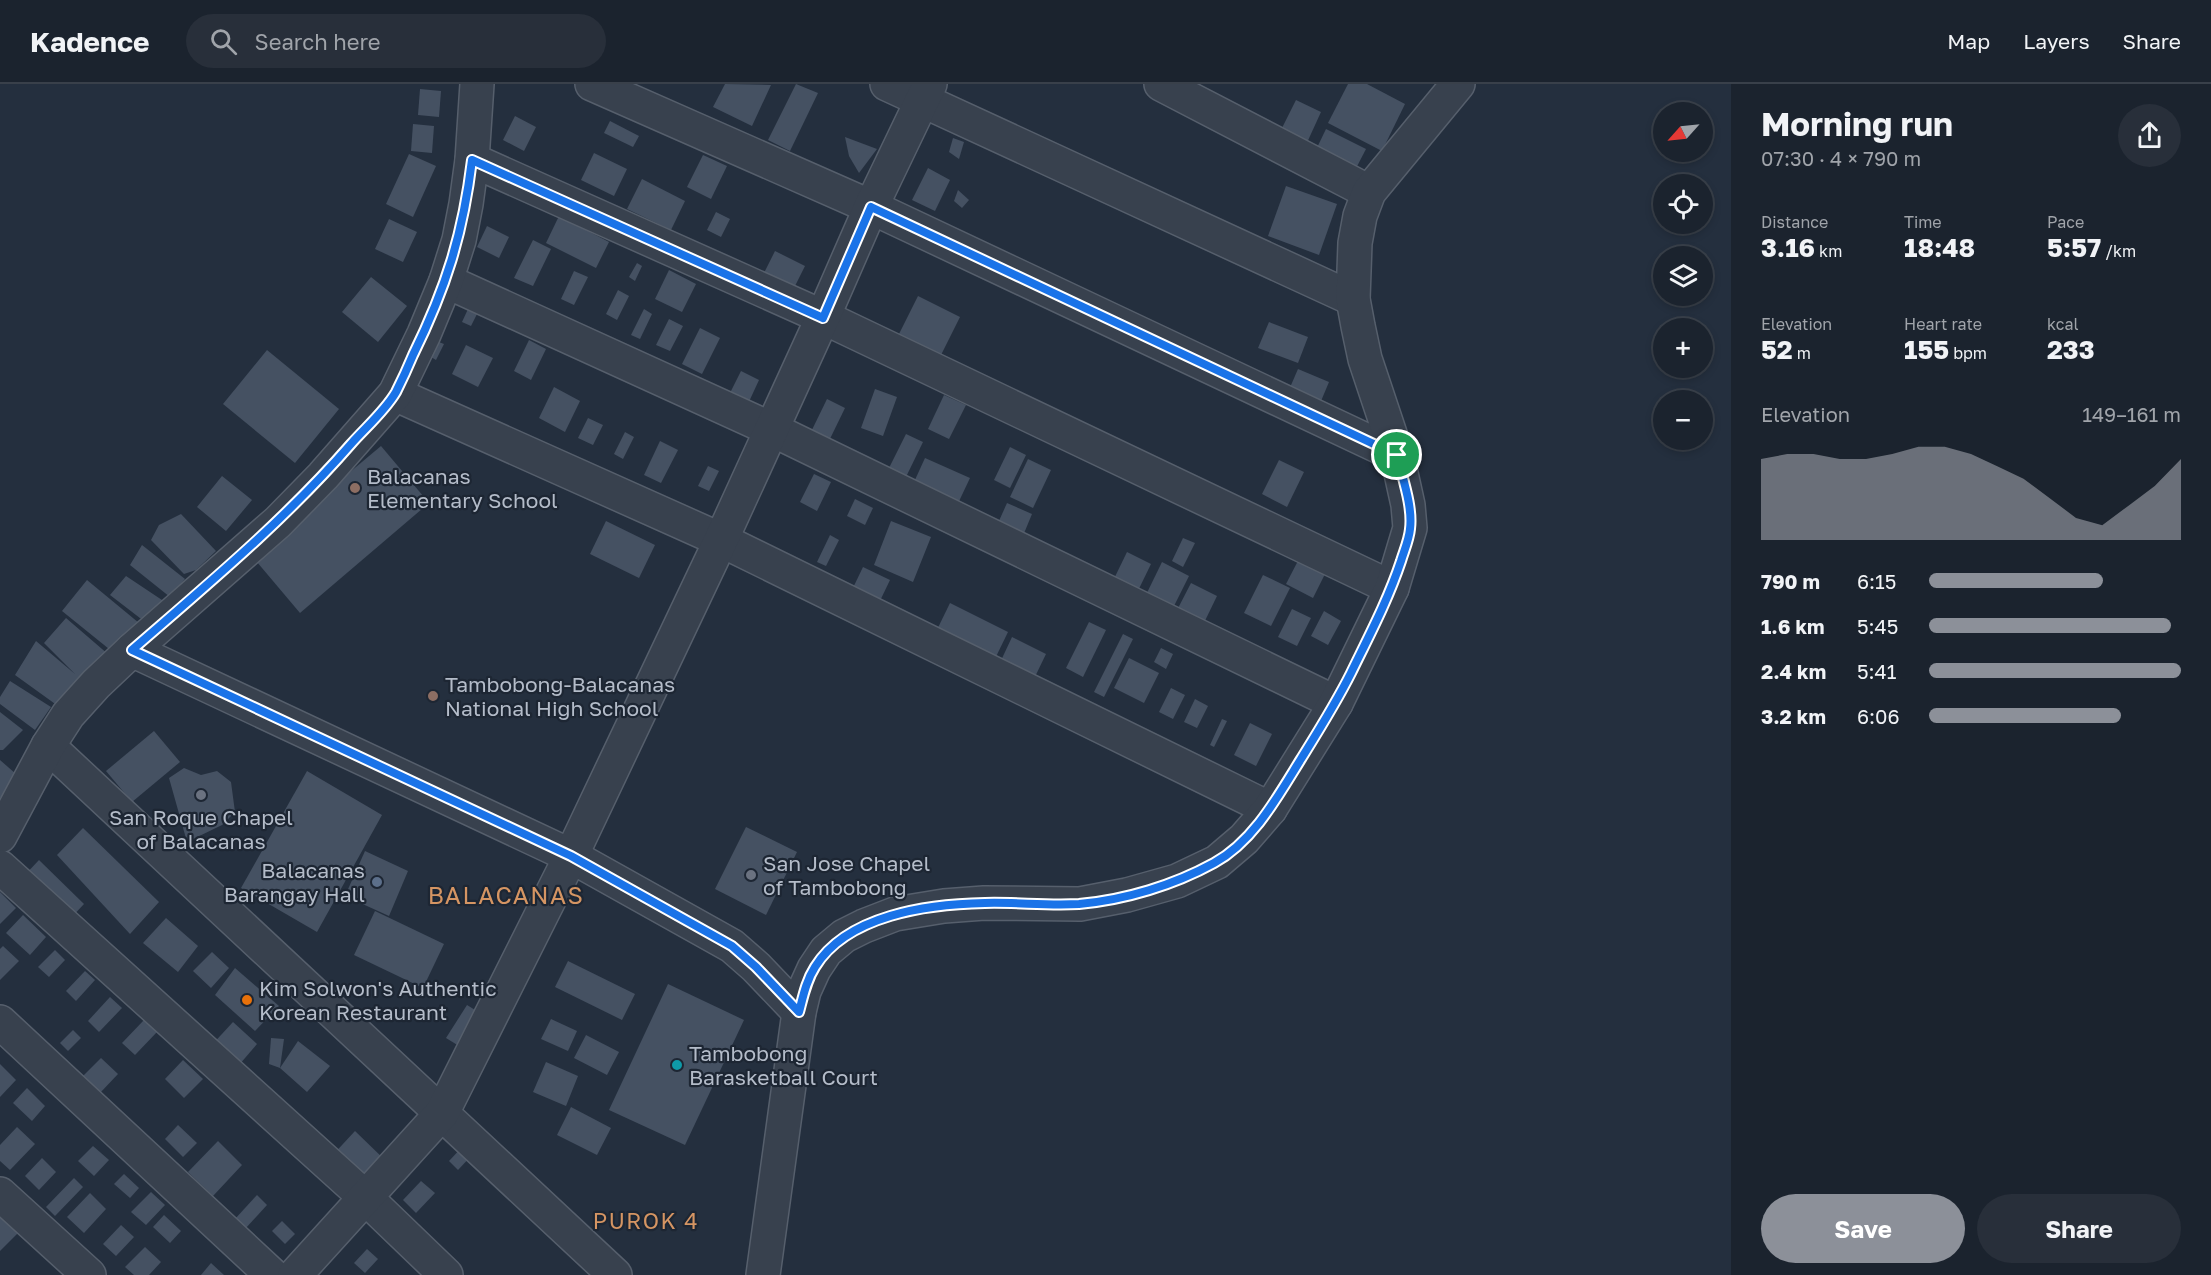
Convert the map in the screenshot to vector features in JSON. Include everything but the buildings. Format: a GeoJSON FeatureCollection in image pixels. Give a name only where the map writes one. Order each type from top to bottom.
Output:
{"type":"FeatureCollection","features":[{"type":"Feature","properties":{"kind":"street"},"geometry":{"type":"LineString","coordinates":[[0,836],[48,746],[68,714],[132,650],[278,522],[323,477],[395,394],[424,334],[446,281],[459,240],[472,160],[477,84]]}},
{"type":"Feature","properties":{"kind":"street"},"geometry":{"type":"LineString","coordinates":[[592,84],[871,207],[1397,455]]}},
{"type":"Feature","properties":{"kind":"street"},"geometry":{"type":"LineString","coordinates":[[887,84],[926,92],[1353,299]]}},
{"type":"Feature","properties":{"kind":"street"},"geometry":{"type":"LineString","coordinates":[[1161,84],[1369,192]]}},
{"type":"Feature","properties":{"kind":"street"},"geometry":{"type":"LineString","coordinates":[[763,1275],[799,1012],[804,991],[814,969],[826,951],[844,936],[894,914],[944,906],[984,903],[1080,904],[1128,895],[1167,884],[1216,862],[1244,840],[1270,809],[1336,703],[1392,588],[1410,528],[1408,505],[1397,455],[1365,359],[1353,299],[1355,243],[1360,216],[1369,192],[1449,86]]}},
{"type":"Feature","properties":{"kind":"street"},"geometry":{"type":"LineString","coordinates":[[296,1275],[442,1113],[571,856],[721,540],[823,318],[871,207],[926,92]]}},
{"type":"Feature","properties":{"kind":"street"},"geometry":{"type":"LineString","coordinates":[[472,160],[823,318],[1392,588]]}},
{"type":"Feature","properties":{"kind":"street"},"geometry":{"type":"LineString","coordinates":[[446,281],[771,429],[1336,703]]}},
{"type":"Feature","properties":{"kind":"street"},"geometry":{"type":"LineString","coordinates":[[395,394],[721,540],[1270,809]]}},
{"type":"Feature","properties":{"kind":"street"},"geometry":{"type":"LineString","coordinates":[[132,650],[571,856],[732,946],[756,967],[799,1012]]}},
{"type":"Feature","properties":{"kind":"street"},"geometry":{"type":"LineString","coordinates":[[48,746],[615,1275]]}},
{"type":"Feature","properties":{"kind":"street"},"geometry":{"type":"LineString","coordinates":[[0,867],[366,1198],[446,1275]]}},
{"type":"Feature","properties":{"kind":"street"},"geometry":{"type":"LineString","coordinates":[[0,1022],[272,1275]]}},
{"type":"Feature","properties":{"kind":"street"},"geometry":{"type":"LineString","coordinates":[[0,1194],[89,1275]]}},
{"type":"Feature","properties":{"kind":"place","name":"Balacanas Elementary School"},"geometry":{"type":"Point","coordinates":[355,488]}},
{"type":"Feature","properties":{"kind":"place","name":"Tambobong-Balacanas National High School"},"geometry":{"type":"Point","coordinates":[433,696]}},
{"type":"Feature","properties":{"kind":"place","name":"San Roque Chapel of Balacanas"},"geometry":{"type":"Point","coordinates":[201,795]}},
{"type":"Feature","properties":{"kind":"place","name":"San Jose Chapel of Tambobong"},"geometry":{"type":"Point","coordinates":[751,875]}},
{"type":"Feature","properties":{"kind":"place","name":"Balacanas Barangay Hall"},"geometry":{"type":"Point","coordinates":[377,882]}},
{"type":"Feature","properties":{"kind":"place","name":"Kim Solwon's Authentic Korean Restaurant"},"geometry":{"type":"Point","coordinates":[247,1000]}},
{"type":"Feature","properties":{"kind":"place","name":"Tambobong Barasketball Court"},"geometry":{"type":"Point","coordinates":[677,1065]}},
{"type":"Feature","properties":{"kind":"district","name":"BALACANAS"},"geometry":{"type":"Point","coordinates":[506,894]}},
{"type":"Feature","properties":{"kind":"district","name":"PUROK 4"},"geometry":{"type":"Point","coordinates":[646,1220]}},
{"type":"Feature","properties":{"kind":"route"},"geometry":{"type":"LineString","coordinates":[[472,160],[823,318],[871,207],[1397,455],[1408,505],[1410,528],[1392,588],[1336,703],[1270,809],[1244,840],[1216,862],[1177,881],[1128,895],[1080,904],[984,903],[944,906],[894,914],[844,936],[826,951],[814,969],[804,991],[799,1012],[756,967],[732,946],[571,856],[132,650],[278,522],[323,477],[395,394],[446,281],[459,240],[472,160]]}}]}
